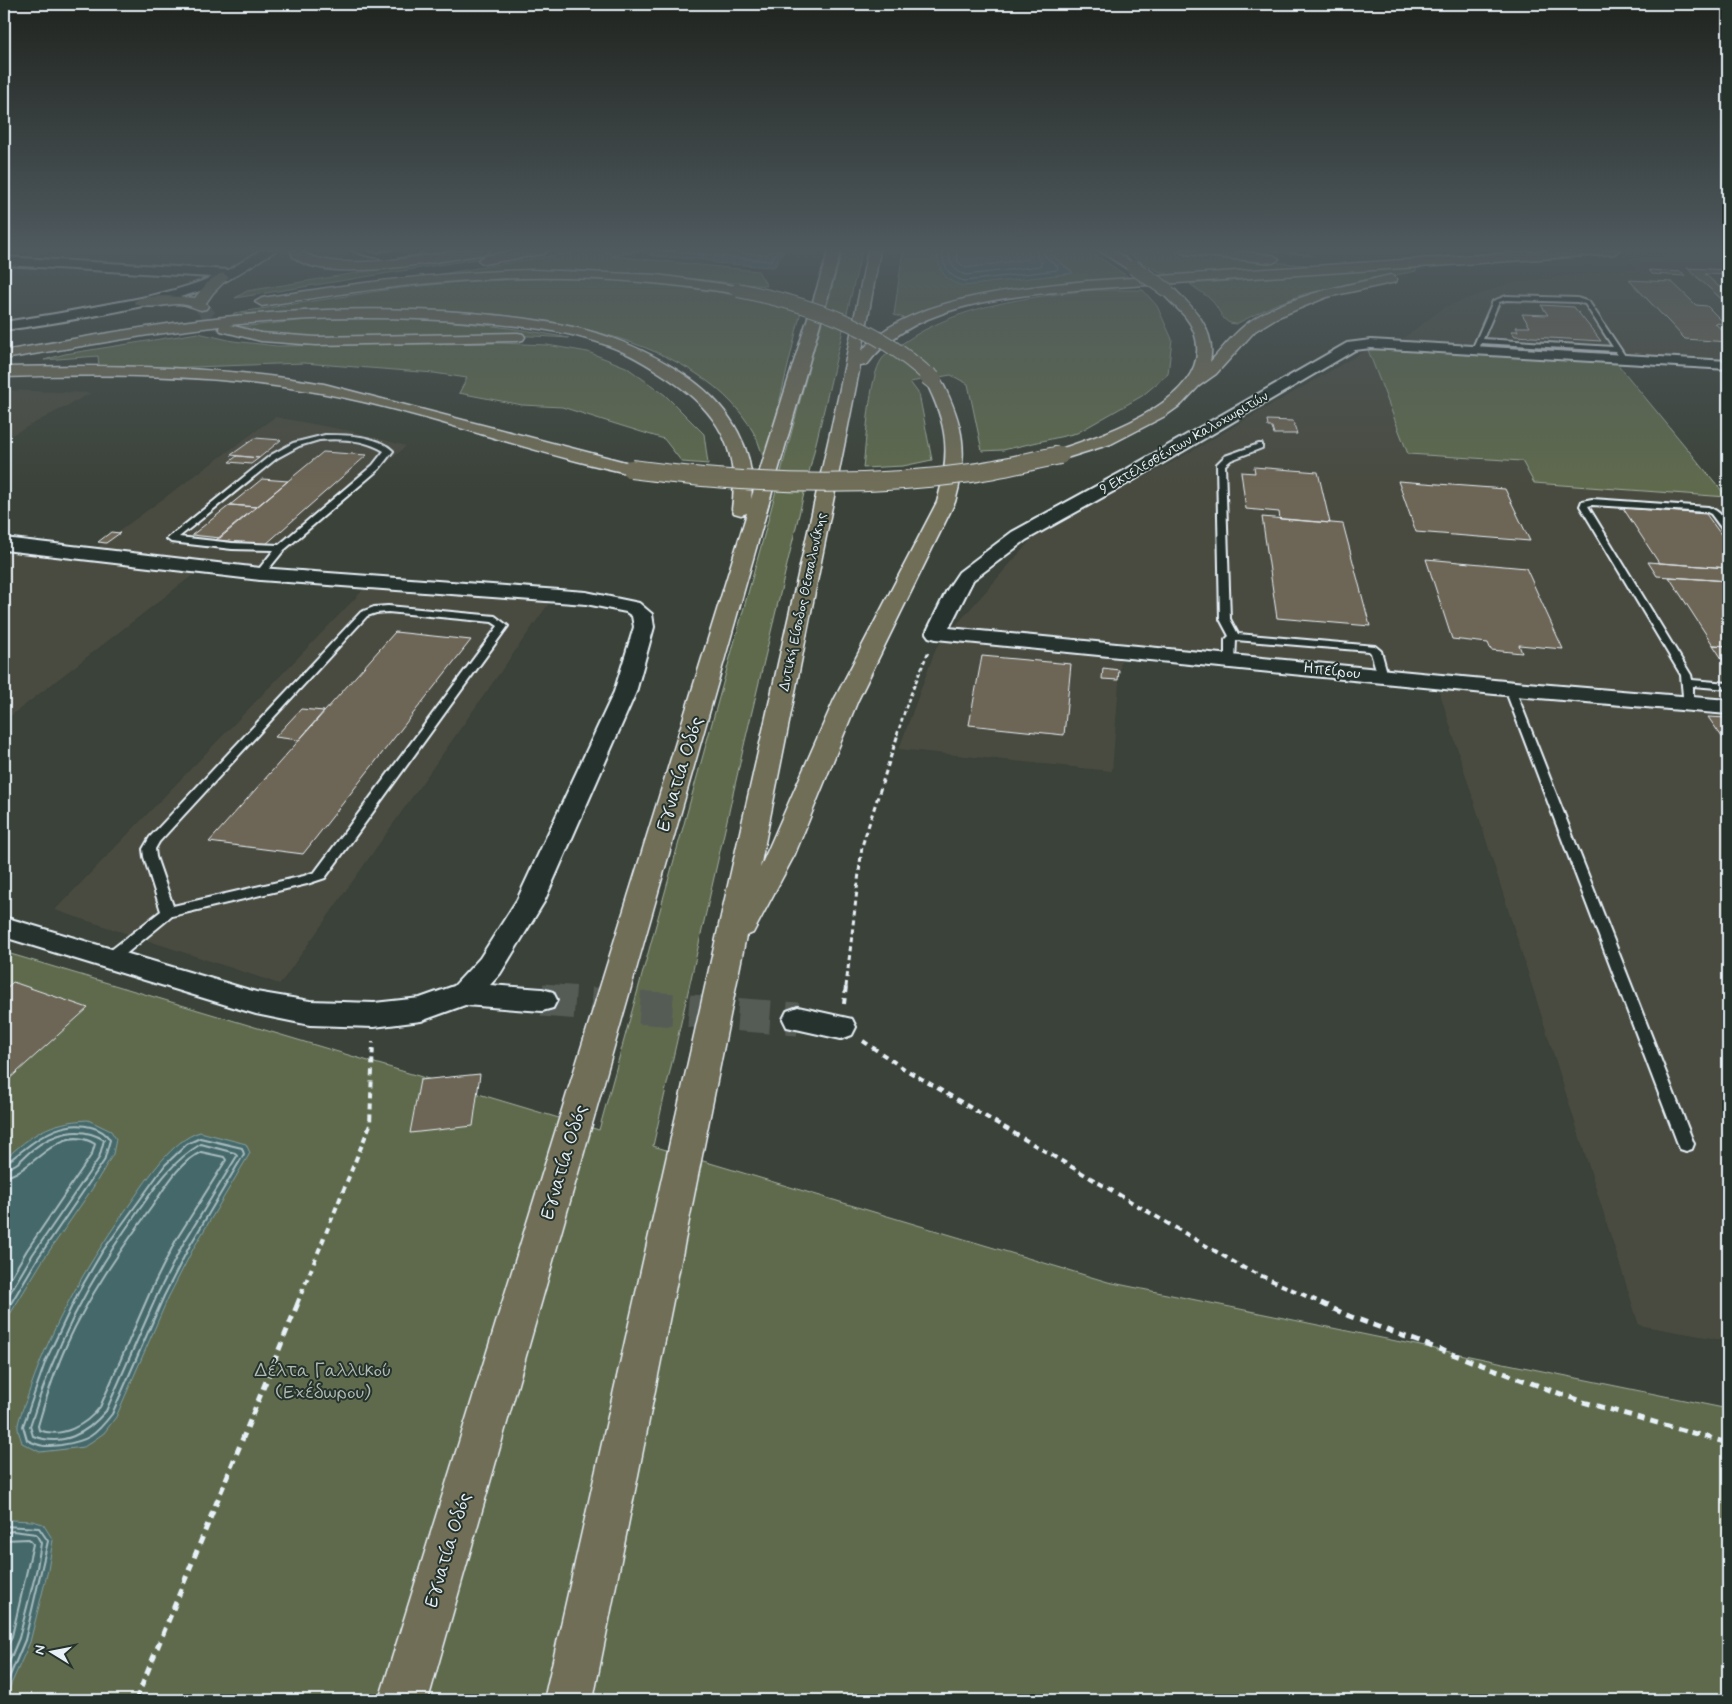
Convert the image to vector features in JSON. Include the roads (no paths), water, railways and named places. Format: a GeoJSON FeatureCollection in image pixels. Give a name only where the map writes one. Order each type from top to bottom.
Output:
{"type":"FeatureCollection","features":[{"type":"Feature","properties":{"kind":"highway"},"geometry":{"type":"LineString","coordinates":[[4,343],[87,330]]}},
{"type":"Feature","properties":{"kind":"highway"},"geometry":{"type":"LineString","coordinates":[[4,355],[163,330]]}},
{"type":"Feature","properties":{"kind":"highway"},"geometry":{"type":"LineString","coordinates":[[232,330],[261,337],[316,341],[505,337],[544,339],[586,344],[649,360]]}},
{"type":"Feature","properties":{"kind":"highway"},"geometry":{"type":"LineString","coordinates":[[558,330],[599,339],[630,349],[693,388],[713,406],[726,423],[740,454],[744,471],[744,492],[727,566],[725,624]]}},
{"type":"Feature","properties":{"kind":"highway"},"geometry":{"type":"LineString","coordinates":[[725,624],[812,330]]}},
{"type":"Feature","properties":{"kind":"highway","name":"Δυτική Είσοδος Θεσσαλονίκης"},"geometry":{"type":"LineString","coordinates":[[728,954],[859,330]]}},
{"type":"Feature","properties":{"kind":"highway"},"geometry":{"type":"LineString","coordinates":[[568,1700],[728,954],[781,854],[846,700],[946,502],[955,475],[955,433],[950,414],[933,380],[900,351],[861,330]]}},
{"type":"Feature","properties":{"kind":"highway"},"geometry":{"type":"LineString","coordinates":[[846,398],[862,361],[869,351],[896,330]]}},
{"type":"Feature","properties":{"kind":"highway"},"geometry":{"type":"LineString","coordinates":[[1193,384],[1204,356],[1200,330]]}},
{"type":"Feature","properties":{"kind":"highway"},"geometry":{"type":"LineString","coordinates":[[4,372],[118,370],[286,383],[402,407],[579,458],[631,470],[731,482],[835,484],[896,481],[972,472],[1060,455],[1105,440],[1137,425],[1176,401],[1193,384],[1211,371],[1248,330]]}},
{"type":"Feature","properties":{"kind":"highway","name":"Εγνατία Οδός"},"geometry":{"type":"LineString","coordinates":[[403,1700],[725,624]]}},
{"type":"Feature","properties":{"kind":"street","name":"9 Εκτελεσθέντων Καλοχωριτών"},"geometry":{"type":"LineString","coordinates":[[936,633],[966,576],[1020,536],[1126,477],[1348,348],[1364,344],[1478,345],[1621,354],[1728,365]]}},
{"type":"Feature","properties":{"kind":"street"},"geometry":{"type":"LineString","coordinates":[[4,544],[260,574],[586,598],[632,607],[642,614],[644,627],[625,692],[530,902],[490,966],[464,994]]}},
{"type":"Feature","properties":{"kind":"street","name":"Ηπείρου"},"geometry":{"type":"LineString","coordinates":[[936,633],[1515,689],[1689,693],[1728,707]]}},
{"type":"Feature","properties":{"kind":"street"},"geometry":{"type":"LineString","coordinates":[[4,927],[256,1003],[310,1013],[374,1015],[422,1009],[464,994],[542,1000]]}},
{"type":"Feature","properties":{"kind":"street"},"geometry":{"type":"LineString","coordinates":[[798,1019],[841,1027]]}},
{"type":"Feature","properties":{"kind":"lane"},"geometry":{"type":"LineString","coordinates":[[1478,345],[1484,330]]}},
{"type":"Feature","properties":{"kind":"lane"},"geometry":{"type":"LineString","coordinates":[[1605,330],[1621,354]]}},
{"type":"Feature","properties":{"kind":"lane"},"geometry":{"type":"LineString","coordinates":[[260,574],[281,548],[376,467],[390,451],[379,444],[366,441],[325,438],[308,440],[288,448],[268,461],[226,497],[171,539],[232,546],[281,548]]}},
{"type":"Feature","properties":{"kind":"lane"},"geometry":{"type":"LineString","coordinates":[[1234,637],[1226,619],[1220,464],[1228,458],[1259,446]]}},
{"type":"Feature","properties":{"kind":"lane"},"geometry":{"type":"LineString","coordinates":[[1728,531],[1714,512],[1708,510],[1592,502],[1585,503],[1584,506],[1686,675],[1689,693],[1728,686]]}},
{"type":"Feature","properties":{"kind":"lane"},"geometry":{"type":"LineString","coordinates":[[111,958],[168,912],[307,880],[320,874],[329,865],[503,626],[500,622],[494,619],[388,609],[374,610],[364,614],[154,840],[149,849],[150,857],[168,912]]}},
{"type":"Feature","properties":{"kind":"lane"},"geometry":{"type":"LineString","coordinates":[[1230,661],[1230,640],[1234,637],[1371,648],[1376,651],[1383,676]]}},
{"type":"Feature","properties":{"kind":"lane"},"geometry":{"type":"LineString","coordinates":[[1515,689],[1513,697],[1686,1144]]}},
{"type":"Feature","properties":{"kind":"water"},"geometry":{"type":"Polygon","coordinates":[[[88,1120],[111,1131],[116,1139],[113,1154],[92,1189],[43,1260],[4,1324],[4,1160],[23,1143],[42,1131],[62,1123],[88,1120]]]}},
{"type":"Feature","properties":{"kind":"water"},"geometry":{"type":"Polygon","coordinates":[[[200,1132],[246,1144],[250,1153],[193,1249],[168,1298],[116,1417],[104,1433],[84,1447],[40,1452],[22,1443],[18,1427],[22,1411],[50,1339],[74,1291],[153,1171],[170,1151],[190,1136],[200,1132]]]}},
{"type":"Feature","properties":{"kind":"water"},"geometry":{"type":"Polygon","coordinates":[[[11,1520],[32,1521],[43,1524],[53,1540],[48,1570],[30,1642],[4,1700],[4,1522],[11,1520]]]}},
{"type":"Feature","properties":{"kind":"tunnel"},"geometry":{"type":"LineString","coordinates":[[542,1000],[798,1019]]}},
{"type":"Feature","properties":{"kind":"park label","name":"Δέλτα Γαλλικού (Εχέδωρου)"},"geometry":{"type":"Point","coordinates":[323,1381]}}]}
